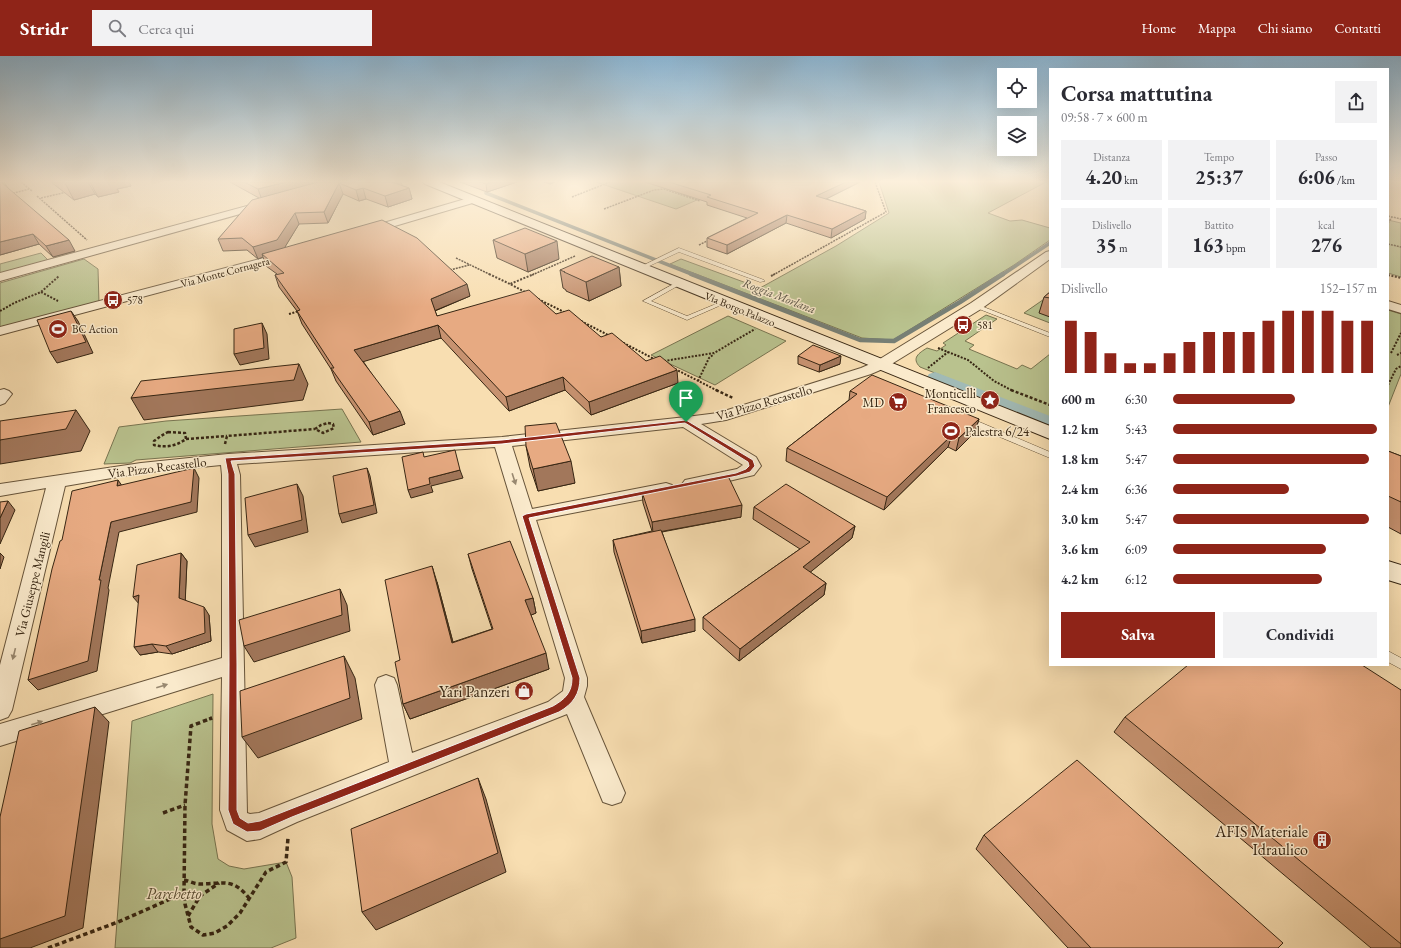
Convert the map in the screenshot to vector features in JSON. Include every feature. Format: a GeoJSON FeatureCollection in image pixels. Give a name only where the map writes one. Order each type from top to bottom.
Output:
{"type":"FeatureCollection","features":[{"type":"Feature","properties":{"kind":"main road","name":"Via Borgo Palazzo"},"geometry":{"type":"LineString","coordinates":[[533,224],[644,267],[679,284],[769,320],[871,372],[1049,433]]}},
{"type":"Feature","properties":{"kind":"main road"},"geometry":{"type":"LineString","coordinates":[[1389,570],[1401,575]]}},
{"type":"Feature","properties":{"kind":"street"},"geometry":{"type":"LineString","coordinates":[[0,277],[193,224]]}},
{"type":"Feature","properties":{"kind":"street"},"geometry":{"type":"LineString","coordinates":[[357,234],[392,224]]}},
{"type":"Feature","properties":{"kind":"street","name":"Via Monte Cornagera"},"geometry":{"type":"LineString","coordinates":[[0,331],[298,252]]}},
{"type":"Feature","properties":{"kind":"street","name":"Via Pizzo Recastello"},"geometry":{"type":"LineString","coordinates":[[0,490],[140,468],[228,459],[502,442],[686,422],[720,416],[871,372],[976,306],[1049,255]]}},
{"type":"Feature","properties":{"kind":"street"},"geometry":{"type":"LineString","coordinates":[[1389,305],[1401,309]]}},
{"type":"Feature","properties":{"kind":"street"},"geometry":{"type":"LineString","coordinates":[[526,516],[722,478],[748,470],[752,466],[750,461],[686,422]]}},
{"type":"Feature","properties":{"kind":"street"},"geometry":{"type":"LineString","coordinates":[[228,459],[232,474],[232,810],[236,821],[247,828],[260,826],[289,813],[556,709],[572,697],[576,686],[576,678],[502,442]]}},
{"type":"Feature","properties":{"kind":"street","name":"Via Giuseppe Mangili"},"geometry":{"type":"LineString","coordinates":[[0,710],[57,481]]}},
{"type":"Feature","properties":{"kind":"street"},"geometry":{"type":"LineString","coordinates":[[0,735],[233,664]]}},
{"type":"Feature","properties":{"kind":"street"},"geometry":{"type":"LineString","coordinates":[[386,685],[403,768]]}},
{"type":"Feature","properties":{"kind":"street"},"geometry":{"type":"LineString","coordinates":[[572,697],[612,793]]}},
{"type":"Feature","properties":{"kind":"lane"},"geometry":{"type":"LineString","coordinates":[[644,267],[679,250],[762,281]]}},
{"type":"Feature","properties":{"kind":"lane"},"geometry":{"type":"LineString","coordinates":[[679,284],[646,301],[687,318],[725,302]]}},
{"type":"Feature","properties":{"kind":"lane"},"geometry":{"type":"LineString","coordinates":[[976,306],[1049,335]]}},
{"type":"Feature","properties":{"kind":"lane"},"geometry":{"type":"LineString","coordinates":[[957,416],[1049,455]]}},
{"type":"Feature","properties":{"kind":"lane"},"geometry":{"type":"LineString","coordinates":[[1389,657],[1401,664]]}},
{"type":"Feature","properties":{"kind":"path"},"geometry":{"type":"LineString","coordinates":[[69,224],[98,250]]}},
{"type":"Feature","properties":{"kind":"path"},"geometry":{"type":"LineString","coordinates":[[762,281],[865,224]]}},
{"type":"Feature","properties":{"kind":"path"},"geometry":{"type":"LineString","coordinates":[[684,252],[710,240]]}},
{"type":"Feature","properties":{"kind":"path"},"geometry":{"type":"LineString","coordinates":[[1389,244],[1401,247]]}},
{"type":"Feature","properties":{"kind":"path"},"geometry":{"type":"LineString","coordinates":[[0,312],[14,303],[40,292],[62,273],[81,261],[76,256]]}},
{"type":"Feature","properties":{"kind":"path"},"geometry":{"type":"LineString","coordinates":[[510,284],[576,256]]}},
{"type":"Feature","properties":{"kind":"path"},"geometry":{"type":"LineString","coordinates":[[456,258],[531,295]]}},
{"type":"Feature","properties":{"kind":"path"},"geometry":{"type":"LineString","coordinates":[[446,271],[469,265]]}},
{"type":"Feature","properties":{"kind":"path"},"geometry":{"type":"LineString","coordinates":[[1389,275],[1401,278]]}},
{"type":"Feature","properties":{"kind":"path"},"geometry":{"type":"LineString","coordinates":[[538,298],[572,316]]}},
{"type":"Feature","properties":{"kind":"path"},"geometry":{"type":"LineString","coordinates":[[289,314],[304,310]]}},
{"type":"Feature","properties":{"kind":"path"},"geometry":{"type":"LineString","coordinates":[[578,320],[612,337]]}},
{"type":"Feature","properties":{"kind":"path"},"geometry":{"type":"LineString","coordinates":[[698,381],[714,353],[769,320]]}},
{"type":"Feature","properties":{"kind":"path"},"geometry":{"type":"LineString","coordinates":[[1391,353],[1401,333]]}},
{"type":"Feature","properties":{"kind":"path"},"geometry":{"type":"LineString","coordinates":[[619,341],[667,365]]}},
{"type":"Feature","properties":{"kind":"path"},"geometry":{"type":"LineString","coordinates":[[936,347],[968,360],[994,381],[1015,392],[1049,406]]}},
{"type":"Feature","properties":{"kind":"path"},"geometry":{"type":"LineString","coordinates":[[660,362],[714,353]]}},
{"type":"Feature","properties":{"kind":"path"},"geometry":{"type":"LineString","coordinates":[[1397,355],[1401,353]]}},
{"type":"Feature","properties":{"kind":"path"},"geometry":{"type":"LineString","coordinates":[[1389,383],[1396,369],[1401,366]]}},
{"type":"Feature","properties":{"kind":"path"},"geometry":{"type":"LineString","coordinates":[[673,368],[738,400]]}},
{"type":"Feature","properties":{"kind":"path"},"geometry":{"type":"LineString","coordinates":[[186,438],[185,433],[177,431],[168,432],[158,436],[154,441],[154,445],[162,447],[172,446],[179,444],[186,438],[315,429],[323,433],[329,432],[334,428],[333,424],[329,423],[321,424],[315,429]]}},
{"type":"Feature","properties":{"kind":"path"},"geometry":{"type":"LineString","coordinates":[[227,436],[223,453],[228,459]]}},
{"type":"Feature","properties":{"kind":"path"},"geometry":{"type":"LineString","coordinates":[[191,726],[185,805],[184,893],[188,916],[192,927],[203,935],[215,933],[227,926],[240,913],[266,872],[286,862],[289,813]]}},
{"type":"Feature","properties":{"kind":"path"},"geometry":{"type":"LineString","coordinates":[[163,813],[185,805]]}},
{"type":"Feature","properties":{"kind":"path"},"geometry":{"type":"LineString","coordinates":[[184,880],[198,884],[221,882],[235,883],[243,889],[249,898]]}},
{"type":"Feature","properties":{"kind":"path"},"geometry":{"type":"LineString","coordinates":[[188,916],[194,902],[203,892],[221,882]]}},
{"type":"Feature","properties":{"kind":"path"},"geometry":{"type":"LineString","coordinates":[[48,948],[118,922],[184,893]]}},
{"type":"Feature","properties":{"kind":"green space"},"geometry":{"type":"Polygon","coordinates":[[[872,224],[1035,224],[1049,228],[1049,241],[1014,265],[893,340],[862,338],[670,264],[681,259],[760,288],[836,246],[872,224]]]}},
{"type":"Feature","properties":{"kind":"green space"},"geometry":{"type":"Polygon","coordinates":[[[1389,224],[1401,224],[1401,277],[1389,273],[1389,224]]]}},
{"type":"Feature","properties":{"kind":"green space"},"geometry":{"type":"Polygon","coordinates":[[[41,253],[49,261],[0,275],[0,264],[41,253]]]}},
{"type":"Feature","properties":{"kind":"green space"},"geometry":{"type":"Polygon","coordinates":[[[84,259],[98,269],[99,303],[0,327],[0,283],[84,259]]]}},
{"type":"Feature","properties":{"kind":"green space"},"geometry":{"type":"Polygon","coordinates":[[[1049,296],[1049,323],[1024,313],[1049,296]]]}},
{"type":"Feature","properties":{"kind":"green space"},"geometry":{"type":"Polygon","coordinates":[[[1389,310],[1401,314],[1401,374],[1389,404],[1389,310]]]}},
{"type":"Feature","properties":{"kind":"green space"},"geometry":{"type":"Polygon","coordinates":[[[986,315],[997,319],[965,341],[974,345],[969,349],[1017,369],[1022,365],[1031,369],[1049,355],[1049,419],[920,367],[917,364],[916,358],[921,352],[927,348],[937,351],[946,345],[943,343],[986,315]]]}},
{"type":"Feature","properties":{"kind":"green space"},"geometry":{"type":"Polygon","coordinates":[[[728,316],[786,341],[715,385],[651,355],[728,316]]]}},
{"type":"Feature","properties":{"kind":"green space"},"geometry":{"type":"Polygon","coordinates":[[[342,409],[361,442],[136,460],[130,463],[104,464],[119,427],[166,421],[342,409]]]}},
{"type":"Feature","properties":{"kind":"green space","name":"Parchetto"},"geometry":{"type":"Polygon","coordinates":[[[213,694],[212,824],[218,859],[229,866],[244,869],[286,862],[292,877],[296,938],[271,948],[115,948],[132,721],[213,694]]]}},
{"type":"Feature","properties":{"kind":"building"},"geometry":{"type":"Polygon","coordinates":[[[0,224],[50,224],[69,240],[46,246],[33,234],[0,242],[0,224]]]}},
{"type":"Feature","properties":{"kind":"building"},"geometry":{"type":"Polygon","coordinates":[[[231,224],[288,224],[277,240],[253,247],[242,238],[218,239],[231,224]]]}},
{"type":"Feature","properties":{"kind":"building"},"geometry":{"type":"Polygon","coordinates":[[[369,224],[389,224],[417,238],[467,284],[431,299],[437,316],[529,290],[556,314],[569,310],[601,337],[612,333],[646,361],[660,356],[677,370],[589,402],[563,377],[506,397],[438,325],[354,350],[400,411],[369,422],[331,368],[334,368],[297,311],[300,310],[275,275],[284,273],[262,254],[369,224]]]}},
{"type":"Feature","properties":{"kind":"building"},"geometry":{"type":"Polygon","coordinates":[[[736,224],[770,224],[727,245],[707,238],[736,224]]]}},
{"type":"Feature","properties":{"kind":"building"},"geometry":{"type":"Polygon","coordinates":[[[815,224],[842,224],[832,229],[815,224]]]}},
{"type":"Feature","properties":{"kind":"building"},"geometry":{"type":"Polygon","coordinates":[[[525,228],[557,241],[525,254],[493,240],[525,228]]]}},
{"type":"Feature","properties":{"kind":"building"},"geometry":{"type":"Polygon","coordinates":[[[592,256],[619,267],[586,282],[560,270],[592,256]]]}},
{"type":"Feature","properties":{"kind":"building"},"geometry":{"type":"Polygon","coordinates":[[[1049,293],[1049,298],[1044,297],[1049,293]]]}},
{"type":"Feature","properties":{"kind":"building"},"geometry":{"type":"Polygon","coordinates":[[[71,311],[86,342],[50,352],[37,320],[71,311]]]}},
{"type":"Feature","properties":{"kind":"building"},"geometry":{"type":"Polygon","coordinates":[[[262,323],[264,348],[234,354],[234,329],[262,323]]]}},
{"type":"Feature","properties":{"kind":"building"},"geometry":{"type":"Polygon","coordinates":[[[813,345],[841,356],[820,365],[798,356],[813,345]]]}},
{"type":"Feature","properties":{"kind":"building"},"geometry":{"type":"Polygon","coordinates":[[[299,364],[294,380],[131,398],[141,381],[299,364]]]}},
{"type":"Feature","properties":{"kind":"building"},"geometry":{"type":"Polygon","coordinates":[[[872,375],[979,419],[959,438],[952,435],[887,497],[787,448],[857,394],[850,391],[872,375]]]}},
{"type":"Feature","properties":{"kind":"building"},"geometry":{"type":"Polygon","coordinates":[[[76,410],[66,429],[0,440],[0,421],[76,410]]]}},
{"type":"Feature","properties":{"kind":"building"},"geometry":{"type":"Polygon","coordinates":[[[556,423],[571,461],[533,469],[526,446],[525,426],[556,423]]]}},
{"type":"Feature","properties":{"kind":"building"},"geometry":{"type":"Polygon","coordinates":[[[455,450],[460,470],[429,478],[430,484],[408,490],[402,457],[423,452],[424,457],[455,450]]]}},
{"type":"Feature","properties":{"kind":"building"},"geometry":{"type":"Polygon","coordinates":[[[1389,451],[1401,456],[1401,502],[1389,496],[1389,451]]]}},
{"type":"Feature","properties":{"kind":"building"},"geometry":{"type":"Polygon","coordinates":[[[194,468],[191,502],[111,522],[99,580],[101,580],[88,661],[28,680],[52,569],[60,541],[62,540],[72,491],[118,480],[117,486],[194,468]]]}},
{"type":"Feature","properties":{"kind":"building"},"geometry":{"type":"Polygon","coordinates":[[[367,468],[374,505],[339,514],[333,476],[367,468]]]}},
{"type":"Feature","properties":{"kind":"building"},"geometry":{"type":"Polygon","coordinates":[[[728,476],[742,505],[652,522],[642,492],[728,476]]]}},
{"type":"Feature","properties":{"kind":"building"},"geometry":{"type":"Polygon","coordinates":[[[297,484],[302,520],[248,535],[245,498],[297,484]]]}},
{"type":"Feature","properties":{"kind":"building"},"geometry":{"type":"Polygon","coordinates":[[[786,484],[855,526],[803,567],[826,583],[740,649],[703,617],[810,542],[754,507],[786,484]]]}},
{"type":"Feature","properties":{"kind":"building"},"geometry":{"type":"Polygon","coordinates":[[[8,501],[0,518],[0,502],[8,501]]]}},
{"type":"Feature","properties":{"kind":"building"},"geometry":{"type":"Polygon","coordinates":[[[661,530],[695,619],[641,631],[613,540],[661,530]]]}},
{"type":"Feature","properties":{"kind":"building"},"geometry":{"type":"Polygon","coordinates":[[[510,541],[533,598],[525,600],[546,653],[403,704],[395,662],[400,660],[385,580],[432,566],[452,643],[493,629],[468,554],[510,541]]]}},
{"type":"Feature","properties":{"kind":"building"},"geometry":{"type":"Polygon","coordinates":[[[181,553],[179,598],[204,607],[205,633],[166,646],[152,644],[134,647],[139,595],[133,597],[137,565],[181,553]]]}},
{"type":"Feature","properties":{"kind":"building"},"geometry":{"type":"Polygon","coordinates":[[[340,589],[342,615],[244,646],[239,620],[340,589]]]}},
{"type":"Feature","properties":{"kind":"building"},"geometry":{"type":"Polygon","coordinates":[[[344,656],[350,698],[242,737],[240,691],[344,656]]]}},
{"type":"Feature","properties":{"kind":"building","name":"AFIS Materiale Idraulico"},"geometry":{"type":"Polygon","coordinates":[[[1187,666],[1364,666],[1401,690],[1401,944],[1125,717],[1187,666]]]}},
{"type":"Feature","properties":{"kind":"building"},"geometry":{"type":"Polygon","coordinates":[[[95,707],[65,916],[0,939],[0,817],[19,731],[95,707]]]}},
{"type":"Feature","properties":{"kind":"building"},"geometry":{"type":"Polygon","coordinates":[[[1077,760],[1283,943],[1278,948],[1091,948],[984,835],[1077,760]]]}},
{"type":"Feature","properties":{"kind":"building"},"geometry":{"type":"Polygon","coordinates":[[[478,778],[498,853],[362,912],[351,829],[478,778]]]}},
{"type":"Feature","properties":{"kind":"waterway","name":"Roggia Morlana"},"geometry":{"type":"LineString","coordinates":[[564,224],[694,275]]}},
{"type":"Feature","properties":{"kind":"waterway","name":"Roggia Morlana"},"geometry":{"type":"LineString","coordinates":[[1002,275],[1049,244]]}},
{"type":"Feature","properties":{"kind":"waterway","name":"Roggia Morlana"},"geometry":{"type":"LineString","coordinates":[[691,274],[860,340],[894,341],[960,302],[1003,274]]}},
{"type":"Feature","properties":{"kind":"waterway"},"geometry":{"type":"LineString","coordinates":[[935,377],[1049,422]]}},
{"type":"Feature","properties":{"kind":"place","name":"578"},"geometry":{"type":"Point","coordinates":[113,300]}},
{"type":"Feature","properties":{"kind":"place","name":"581"},"geometry":{"type":"Point","coordinates":[963,325]}},
{"type":"Feature","properties":{"kind":"place","name":"BC Action"},"geometry":{"type":"Point","coordinates":[58,329]}},
{"type":"Feature","properties":{"kind":"place","name":"Monticelli Francesco"},"geometry":{"type":"Point","coordinates":[990,400]}},
{"type":"Feature","properties":{"kind":"place","name":"MD"},"geometry":{"type":"Point","coordinates":[898,402]}},
{"type":"Feature","properties":{"kind":"place","name":"Palestra 6/24"},"geometry":{"type":"Point","coordinates":[951,431]}},
{"type":"Feature","properties":{"kind":"place","name":"Yari Panzeri"},"geometry":{"type":"Point","coordinates":[524,691]}},
{"type":"Feature","properties":{"kind":"place","name":"AFIS Materiale Idraulico"},"geometry":{"type":"Point","coordinates":[1322,840]}},
{"type":"Feature","properties":{"kind":"route"},"geometry":{"type":"LineString","coordinates":[[686,422],[750,461],[752,466],[748,470],[737,474],[526,516],[576,678],[576,686],[572,697],[556,709],[289,813],[260,826],[247,828],[236,821],[232,810],[232,474],[228,459],[502,442],[686,422]]}}]}
